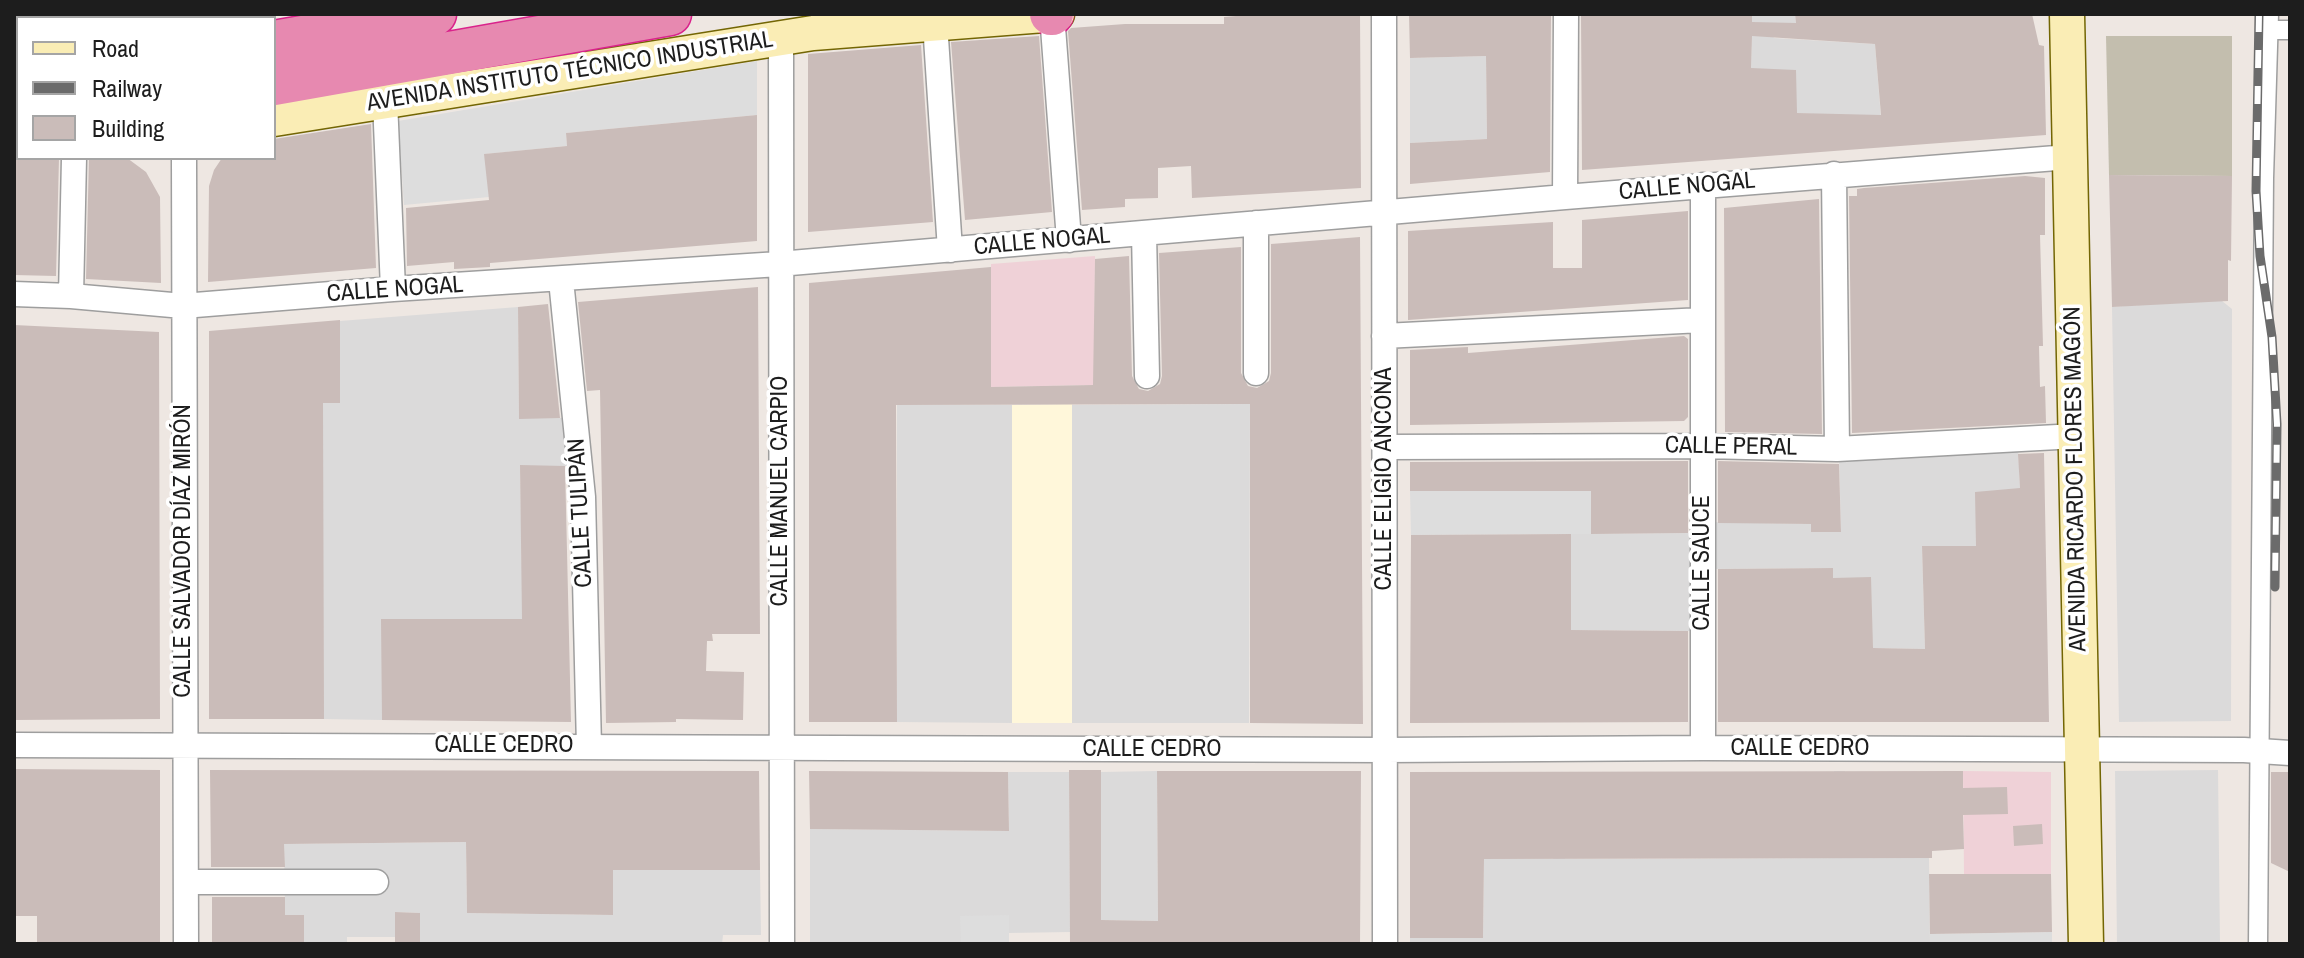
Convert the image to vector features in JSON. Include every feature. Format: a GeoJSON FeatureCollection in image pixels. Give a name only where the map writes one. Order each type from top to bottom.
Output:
{"type":"FeatureCollection","features":[{"type":"Feature","properties":{"kind":"highway"},"geometry":{"type":"LineString","coordinates":[[276,42],[435,14]]}},
{"type":"Feature","properties":{"kind":"highway"},"geometry":{"type":"LineString","coordinates":[[276,84],[379,84],[670,14]]}},
{"type":"Feature","properties":{"kind":"main road"},"geometry":{"type":"LineString","coordinates":[[14,14],[72,16]]}},
{"type":"Feature","properties":{"kind":"main road"},"geometry":{"type":"LineString","coordinates":[[177,16],[214,14]]}},
{"type":"Feature","properties":{"kind":"main road","name":"AVENIDA INSTITUTO TÉCNICO INDUSTRIAL"},"geometry":{"type":"LineString","coordinates":[[276,118],[379,84],[781,38],[1053,14]]}},
{"type":"Feature","properties":{"kind":"main road","name":"AVENIDA RICARDO FLORES MAGÓN"},"geometry":{"type":"LineString","coordinates":[[2067,14],[2086,944]]}},
{"type":"Feature","properties":{"kind":"street"},"geometry":{"type":"LineString","coordinates":[[1053,14],[1069,240]]}},
{"type":"Feature","properties":{"kind":"street","name":"CALLE ELIGIO ANCONA"},"geometry":{"type":"LineString","coordinates":[[1384,14],[1385,944]]}},
{"type":"Feature","properties":{"kind":"street"},"geometry":{"type":"LineString","coordinates":[[1565,197],[1566,14]]}},
{"type":"Feature","properties":{"kind":"street"},"geometry":{"type":"LineString","coordinates":[[2258,944],[2264,178],[2269,22],[2290,30]]}},
{"type":"Feature","properties":{"kind":"street"},"geometry":{"type":"LineString","coordinates":[[935,23],[950,250]]}},
{"type":"Feature","properties":{"kind":"street","name":"CALLE MANUEL CARPIO"},"geometry":{"type":"LineString","coordinates":[[781,38],[782,944]]}},
{"type":"Feature","properties":{"kind":"street"},"geometry":{"type":"LineString","coordinates":[[379,84],[393,289]]}},
{"type":"Feature","properties":{"kind":"street","name":"CALLE NOGAL"},"geometry":{"type":"LineString","coordinates":[[14,294],[183,306],[779,264],[1834,174],[2069,157]]}},
{"type":"Feature","properties":{"kind":"street"},"geometry":{"type":"LineString","coordinates":[[71,296],[74,160]]}},
{"type":"Feature","properties":{"kind":"street","name":"CALLE SALVADOR DÍAZ MIRÓN"},"geometry":{"type":"LineString","coordinates":[[184,160],[186,944]]}},
{"type":"Feature","properties":{"kind":"street"},"geometry":{"type":"LineString","coordinates":[[1834,174],[1837,449]]}},
{"type":"Feature","properties":{"kind":"street","name":"CALLE SAUCE"},"geometry":{"type":"LineString","coordinates":[[1703,185],[1703,748]]}},
{"type":"Feature","properties":{"kind":"street"},"geometry":{"type":"LineString","coordinates":[[1256,223],[1256,373]]}},
{"type":"Feature","properties":{"kind":"street"},"geometry":{"type":"LineString","coordinates":[[1144,233],[1147,376]]}},
{"type":"Feature","properties":{"kind":"street","name":"CALLE TULIPÁN"},"geometry":{"type":"LineString","coordinates":[[561,280],[583,497],[589,747]]}},
{"type":"Feature","properties":{"kind":"street"},"geometry":{"type":"LineString","coordinates":[[1384,336],[1702,320]]}},
{"type":"Feature","properties":{"kind":"street","name":"CALLE PERAL"},"geometry":{"type":"LineString","coordinates":[[1386,447],[1702,446],[1837,449],[2076,436]]}},
{"type":"Feature","properties":{"kind":"street","name":"CALLE CEDRO"},"geometry":{"type":"LineString","coordinates":[[14,745],[781,749],[1703,748],[2244,750],[2290,753]]}},
{"type":"Feature","properties":{"kind":"street"},"geometry":{"type":"LineString","coordinates":[[186,882],[376,882]]}},
{"type":"Feature","properties":{"kind":"shaded area"},"geometry":{"type":"Polygon","coordinates":[[[1752,14],[1795,14],[1796,23],[1773,38],[1875,44],[1881,118],[1797,113],[1751,68],[1752,14]]]}},
{"type":"Feature","properties":{"kind":"shaded area"},"geometry":{"type":"Polygon","coordinates":[[[2106,36],[2232,36],[2232,176],[2109,175],[2106,36]]]}},
{"type":"Feature","properties":{"kind":"shaded area"},"geometry":{"type":"Polygon","coordinates":[[[1486,56],[1487,139],[1410,143],[1410,58],[1486,56]]]}},
{"type":"Feature","properties":{"kind":"shaded area"},"geometry":{"type":"Polygon","coordinates":[[[757,61],[757,115],[566,133],[567,146],[485,154],[489,197],[404,205],[398,121],[757,61]]]}},
{"type":"Feature","properties":{"kind":"shaded area"},"geometry":{"type":"Polygon","coordinates":[[[1095,256],[1094,385],[991,387],[991,264],[1095,256]]]}},
{"type":"Feature","properties":{"kind":"shaded area"},"geometry":{"type":"Polygon","coordinates":[[[2222,301],[2232,309],[2231,721],[2119,722],[2112,307],[2222,301]]]}},
{"type":"Feature","properties":{"kind":"shaded area"},"geometry":{"type":"Polygon","coordinates":[[[518,307],[519,418],[566,418],[566,466],[520,466],[523,619],[382,619],[382,720],[323,719],[323,403],[339,403],[340,321],[518,307]]]}},
{"type":"Feature","properties":{"kind":"shaded area"},"geometry":{"type":"Polygon","coordinates":[[[1072,404],[1072,723],[1012,723],[1012,405],[1072,404]]]}},
{"type":"Feature","properties":{"kind":"shaded area"},"geometry":{"type":"Polygon","coordinates":[[[1250,404],[1249,723],[1072,723],[1072,405],[1250,404]]]}},
{"type":"Feature","properties":{"kind":"shaded area"},"geometry":{"type":"Polygon","coordinates":[[[897,405],[1012,405],[1012,723],[897,722],[897,405]]]}},
{"type":"Feature","properties":{"kind":"shaded area"},"geometry":{"type":"Polygon","coordinates":[[[2018,445],[2020,488],[1976,546],[1922,546],[1925,649],[1873,648],[1833,578],[1833,568],[1710,569],[1709,522],[1811,524],[1811,532],[1841,532],[1839,455],[2018,445]]]}},
{"type":"Feature","properties":{"kind":"shaded area"},"geometry":{"type":"Polygon","coordinates":[[[1410,491],[1591,491],[1591,534],[1411,535],[1410,491]]]}},
{"type":"Feature","properties":{"kind":"shaded area"},"geometry":{"type":"Polygon","coordinates":[[[1690,533],[1691,631],[1571,630],[1571,534],[1690,533]]]}},
{"type":"Feature","properties":{"kind":"shaded area"},"geometry":{"type":"Polygon","coordinates":[[[2218,770],[2220,944],[2117,944],[2115,771],[2218,770]]]}},
{"type":"Feature","properties":{"kind":"shaded area"},"geometry":{"type":"Polygon","coordinates":[[[1157,771],[1158,921],[1101,920],[1101,772],[1157,771]]]}},
{"type":"Feature","properties":{"kind":"shaded area"},"geometry":{"type":"Polygon","coordinates":[[[1834,771],[1845,771],[1848,858],[1929,858],[1930,944],[1410,944],[1410,938],[1483,938],[1484,859],[1553,859],[1553,772],[1565,772],[1565,859],[1624,859],[1834,858],[1834,771]]]}},
{"type":"Feature","properties":{"kind":"shaded area"},"geometry":{"type":"Polygon","coordinates":[[[1963,771],[2051,772],[2051,874],[1964,874],[1963,771]]]}},
{"type":"Feature","properties":{"kind":"shaded area"},"geometry":{"type":"Polygon","coordinates":[[[1008,772],[1069,772],[1070,932],[1009,933],[1009,916],[961,916],[961,944],[810,944],[810,829],[1009,831],[1008,772]]]}},
{"type":"Feature","properties":{"kind":"shaded area"},"geometry":{"type":"Polygon","coordinates":[[[466,842],[467,913],[613,915],[613,870],[760,870],[761,935],[723,935],[722,944],[420,944],[420,913],[396,912],[395,937],[347,937],[347,944],[304,944],[304,915],[285,915],[284,844],[466,842]]]}},
{"type":"Feature","properties":{"kind":"shaded area"},"geometry":{"type":"Polygon","coordinates":[[[1009,915],[1009,944],[961,944],[960,916],[1009,915]]]}},
{"type":"Feature","properties":{"kind":"shaded area"},"geometry":{"type":"Polygon","coordinates":[[[2052,932],[2052,944],[1930,944],[1930,934],[2052,932]]]}},
{"type":"Feature","properties":{"kind":"building"},"geometry":{"type":"Polygon","coordinates":[[[1360,14],[1361,188],[1192,198],[1191,166],[1158,168],[1158,198],[1125,199],[1125,207],[1082,210],[1068,31],[1071,28],[1125,24],[1224,24],[1224,17],[1360,14]]]}},
{"type":"Feature","properties":{"kind":"building"},"geometry":{"type":"Polygon","coordinates":[[[1409,14],[1551,14],[1550,172],[1410,184],[1410,143],[1487,139],[1486,56],[1410,58],[1409,14]]]}},
{"type":"Feature","properties":{"kind":"building"},"geometry":{"type":"Polygon","coordinates":[[[1581,14],[1752,14],[1752,22],[1796,23],[1795,14],[2032,14],[2039,45],[2044,46],[2046,135],[1582,170],[1581,14]],[[1752,36],[1751,68],[1796,70],[1797,113],[1881,115],[1875,44],[1752,36]]]}},
{"type":"Feature","properties":{"kind":"building"},"geometry":{"type":"Polygon","coordinates":[[[1039,36],[1052,212],[965,220],[951,42],[1039,36]]]}},
{"type":"Feature","properties":{"kind":"building"},"geometry":{"type":"Polygon","coordinates":[[[921,45],[933,222],[808,232],[808,54],[921,45]]]}},
{"type":"Feature","properties":{"kind":"building"},"geometry":{"type":"Polygon","coordinates":[[[757,115],[757,241],[490,263],[490,267],[454,269],[454,262],[407,266],[406,208],[489,200],[484,154],[567,146],[566,133],[757,115]]]}},
{"type":"Feature","properties":{"kind":"building"},"geometry":{"type":"Polygon","coordinates":[[[371,124],[376,268],[208,282],[209,186],[214,170],[221,160],[276,160],[276,139],[371,124]]]}},
{"type":"Feature","properties":{"kind":"building"},"geometry":{"type":"Polygon","coordinates":[[[14,158],[59,160],[56,276],[14,275],[14,158]]]}},
{"type":"Feature","properties":{"kind":"building"},"geometry":{"type":"Polygon","coordinates":[[[89,160],[130,160],[146,172],[160,197],[161,283],[86,279],[89,160]]]}},
{"type":"Feature","properties":{"kind":"building"},"geometry":{"type":"Polygon","coordinates":[[[2109,175],[2232,176],[2228,301],[2112,307],[2109,175]]]}},
{"type":"Feature","properties":{"kind":"building"},"geometry":{"type":"Polygon","coordinates":[[[2025,176],[2045,178],[2045,235],[2040,235],[2043,346],[2039,346],[2040,387],[2045,386],[2046,423],[1852,433],[1849,196],[1857,196],[1857,189],[1864,188],[2025,176]]]}},
{"type":"Feature","properties":{"kind":"building"},"geometry":{"type":"Polygon","coordinates":[[[1819,199],[1822,434],[1725,432],[1724,208],[1819,199]]]}},
{"type":"Feature","properties":{"kind":"building"},"geometry":{"type":"Polygon","coordinates":[[[1688,211],[1688,300],[1408,320],[1408,231],[1553,222],[1553,268],[1582,268],[1582,220],[1688,211]]]}},
{"type":"Feature","properties":{"kind":"building"},"geometry":{"type":"Polygon","coordinates":[[[1360,237],[1363,724],[1250,723],[1250,404],[896,405],[897,722],[809,722],[809,283],[991,267],[991,387],[1093,385],[1095,259],[1129,256],[1132,376],[1139,389],[1148,391],[1160,384],[1162,376],[1159,253],[1241,247],[1241,373],[1248,386],[1257,388],[1269,381],[1271,373],[1271,244],[1360,237]]]}},
{"type":"Feature","properties":{"kind":"building"},"geometry":{"type":"Polygon","coordinates":[[[758,287],[760,634],[712,634],[713,641],[707,641],[706,671],[744,672],[743,720],[676,719],[676,722],[606,723],[600,390],[587,391],[578,302],[758,287]]]}},
{"type":"Feature","properties":{"kind":"building"},"geometry":{"type":"Polygon","coordinates":[[[548,304],[560,418],[519,419],[518,307],[548,304]]]}},
{"type":"Feature","properties":{"kind":"building"},"geometry":{"type":"Polygon","coordinates":[[[340,320],[340,403],[323,403],[324,719],[209,719],[209,331],[340,320]]]}},
{"type":"Feature","properties":{"kind":"building"},"geometry":{"type":"Polygon","coordinates":[[[14,325],[159,332],[160,719],[14,720],[14,325]]]}},
{"type":"Feature","properties":{"kind":"building"},"geometry":{"type":"Polygon","coordinates":[[[1684,336],[1688,339],[1688,417],[1684,421],[1410,425],[1410,350],[1468,347],[1468,353],[1684,336]]]}},
{"type":"Feature","properties":{"kind":"building"},"geometry":{"type":"Polygon","coordinates":[[[2044,453],[2049,722],[1718,722],[1718,569],[1833,568],[1833,578],[1871,577],[1873,648],[1925,649],[1922,546],[1976,546],[1975,492],[2020,488],[2018,454],[2044,453]]]}},
{"type":"Feature","properties":{"kind":"building"},"geometry":{"type":"Polygon","coordinates":[[[1688,461],[1688,533],[1591,534],[1591,491],[1410,491],[1410,462],[1688,461]]]}},
{"type":"Feature","properties":{"kind":"building"},"geometry":{"type":"Polygon","coordinates":[[[1718,461],[1839,464],[1841,532],[1811,532],[1811,524],[1718,523],[1718,461]]]}},
{"type":"Feature","properties":{"kind":"building"},"geometry":{"type":"Polygon","coordinates":[[[520,465],[565,466],[571,722],[382,720],[381,619],[522,619],[520,465]]]}},
{"type":"Feature","properties":{"kind":"building"},"geometry":{"type":"Polygon","coordinates":[[[1571,534],[1571,630],[1688,631],[1688,722],[1410,723],[1411,535],[1571,534]]]}},
{"type":"Feature","properties":{"kind":"building"},"geometry":{"type":"Polygon","coordinates":[[[14,769],[160,770],[160,944],[37,944],[37,916],[14,916],[14,769]]]}},
{"type":"Feature","properties":{"kind":"building"},"geometry":{"type":"Polygon","coordinates":[[[210,770],[759,771],[760,870],[613,870],[613,915],[467,913],[466,842],[284,844],[285,867],[211,867],[210,770]]]}},
{"type":"Feature","properties":{"kind":"building"},"geometry":{"type":"Polygon","coordinates":[[[1069,770],[1101,770],[1101,920],[1158,921],[1157,771],[1361,771],[1360,944],[1070,944],[1069,770]]]}},
{"type":"Feature","properties":{"kind":"building"},"geometry":{"type":"Polygon","coordinates":[[[809,771],[1008,772],[1009,831],[810,829],[809,771]]]}},
{"type":"Feature","properties":{"kind":"building"},"geometry":{"type":"Polygon","coordinates":[[[1963,771],[1963,788],[2007,787],[2008,814],[1963,815],[1964,849],[1932,851],[1932,858],[1484,859],[1483,938],[1410,938],[1410,772],[1963,771]]]}},
{"type":"Feature","properties":{"kind":"building"},"geometry":{"type":"Polygon","coordinates":[[[2271,772],[2290,772],[2290,872],[2271,863],[2271,772]]]}},
{"type":"Feature","properties":{"kind":"building"},"geometry":{"type":"Polygon","coordinates":[[[2042,824],[2043,844],[2014,846],[2013,826],[2042,824]]]}},
{"type":"Feature","properties":{"kind":"building"},"geometry":{"type":"Polygon","coordinates":[[[1929,874],[2051,874],[2052,932],[1930,934],[1929,874]]]}},
{"type":"Feature","properties":{"kind":"building"},"geometry":{"type":"Polygon","coordinates":[[[212,897],[285,897],[285,915],[304,915],[304,944],[212,944],[212,897]]]}},
{"type":"Feature","properties":{"kind":"building"},"geometry":{"type":"Polygon","coordinates":[[[395,912],[420,913],[420,944],[395,944],[395,912]]]}},
{"type":"Feature","properties":{"kind":"railway"},"geometry":{"type":"LineString","coordinates":[[2259,14],[2256,191],[2260,256],[2272,337],[2277,424],[2275,587]]}}]}
